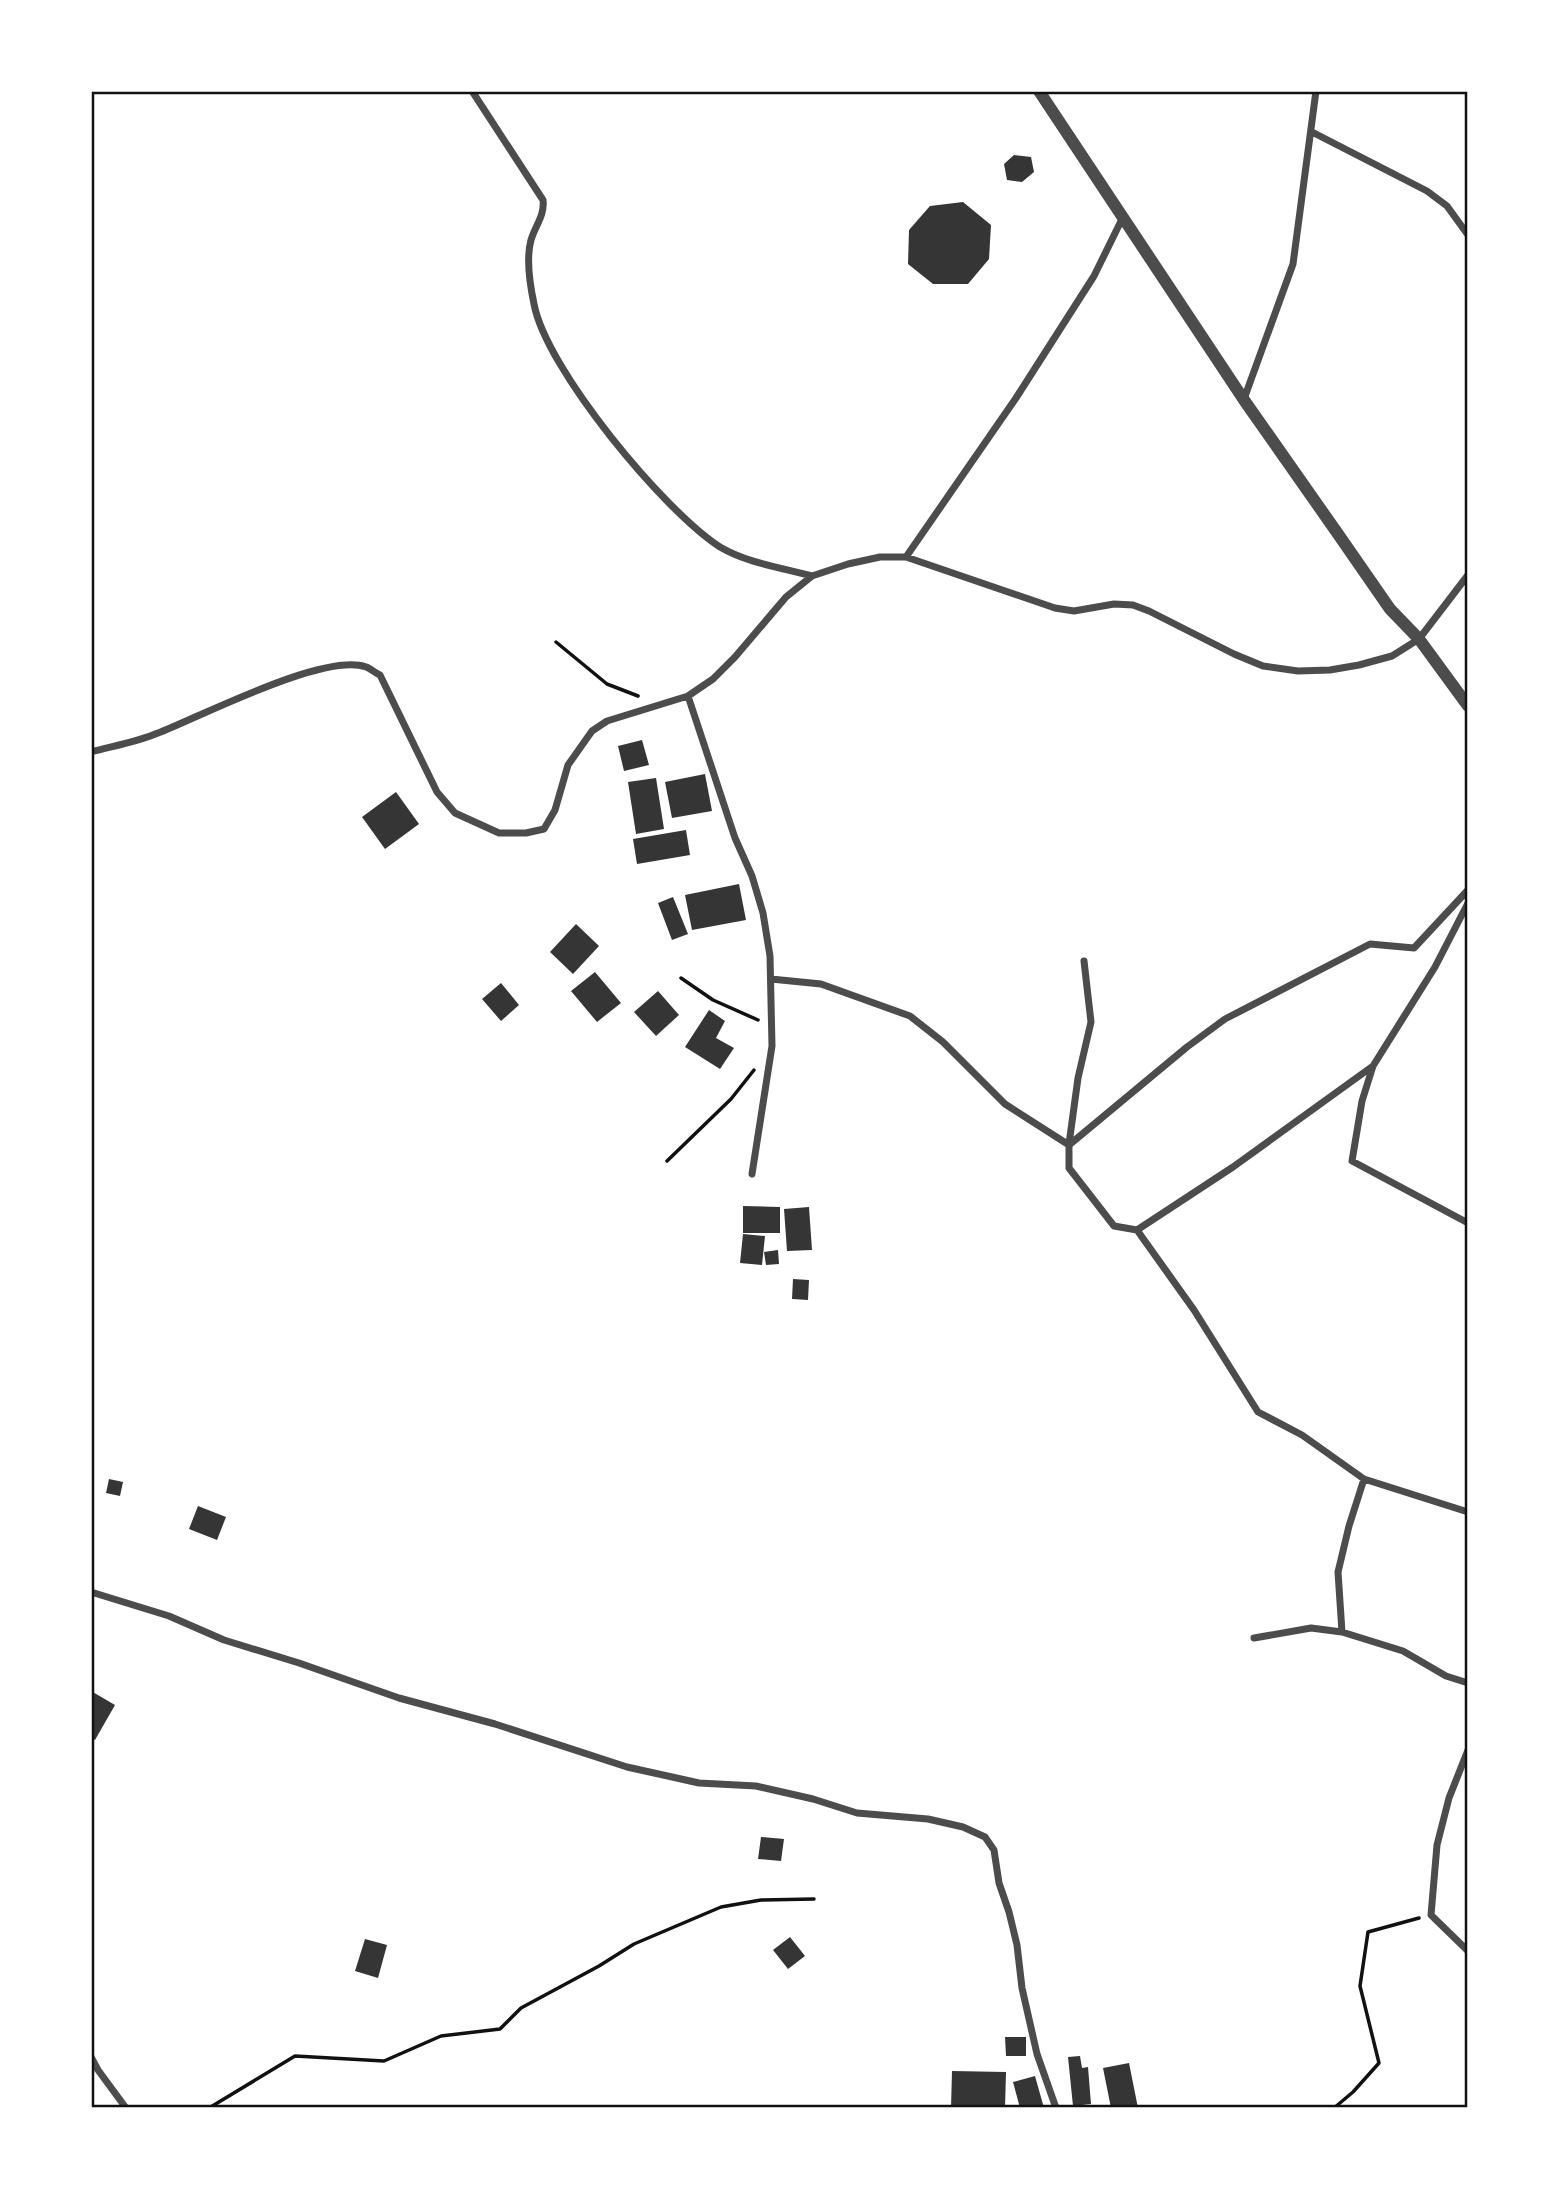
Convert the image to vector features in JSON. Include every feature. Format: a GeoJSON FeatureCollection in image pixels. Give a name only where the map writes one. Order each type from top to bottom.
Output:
{"type":"FeatureCollection","features":[{"type":"Feature","properties":{"kind":"street"},"geometry":{"type":"LineString","coordinates":[[472,91],[543,200],[544,207],[530,242],[534,306],[549,343],[575,388],[666,499],[720,547],[760,562],[812,576]]}},
{"type":"Feature","properties":{"kind":"street"},"geometry":{"type":"LineString","coordinates":[[1039,91],[1244,400],[1390,609],[1419,639],[1468,706]]}},
{"type":"Feature","properties":{"kind":"street"},"geometry":{"type":"LineString","coordinates":[[1244,400],[1293,264],[1317,91]]}},
{"type":"Feature","properties":{"kind":"street"},"geometry":{"type":"LineString","coordinates":[[1312,132],[1427,191],[1447,206],[1468,235]]}},
{"type":"Feature","properties":{"kind":"street"},"geometry":{"type":"LineString","coordinates":[[906,557],[1016,398],[1094,276],[1123,217]]}},
{"type":"Feature","properties":{"kind":"street"},"geometry":{"type":"LineString","coordinates":[[91,752],[155,735],[293,677],[322,668],[365,666],[380,675],[437,792],[455,813],[499,833],[526,833],[544,829],[555,810],[568,765],[593,730],[607,721],[688,696],[713,679],[735,657],[786,597],[812,576],[848,564],[880,557],[906,557],[1055,608],[1074,611],[1114,604],[1133,605],[1263,666],[1298,671],[1359,665],[1392,656],[1419,639],[1468,575]]}},
{"type":"Feature","properties":{"kind":"street"},"geometry":{"type":"LineString","coordinates":[[688,696],[735,838],[752,876],[763,912],[770,956],[772,1046],[752,1174]]}},
{"type":"Feature","properties":{"kind":"street"},"geometry":{"type":"LineString","coordinates":[[1069,1145],[1225,1019],[1370,944],[1414,948],[1468,890]]}},
{"type":"Feature","properties":{"kind":"street"},"geometry":{"type":"LineString","coordinates":[[1468,903],[1435,967],[1373,1066],[1362,1101],[1352,1161],[1468,1223]]}},
{"type":"Feature","properties":{"kind":"street"},"geometry":{"type":"LineString","coordinates":[[1084,961],[1091,1022],[1078,1078],[1069,1145],[1069,1168],[1114,1226],[1138,1230],[1233,1167],[1373,1066]]}},
{"type":"Feature","properties":{"kind":"street"},"geometry":{"type":"LineString","coordinates":[[771,979],[821,984],[910,1016],[943,1042],[1004,1104],[1069,1145]]}},
{"type":"Feature","properties":{"kind":"street"},"geometry":{"type":"LineString","coordinates":[[1138,1230],[1194,1310],[1258,1412],[1301,1435],[1364,1479],[1468,1512]]}},
{"type":"Feature","properties":{"kind":"street"},"geometry":{"type":"LineString","coordinates":[[1342,1632],[1338,1572],[1364,1479]]}},
{"type":"Feature","properties":{"kind":"street"},"geometry":{"type":"LineString","coordinates":[[91,1592],[169,1616],[224,1640],[399,1698],[495,1724],[627,1767],[699,1783],[756,1786],[813,1799],[857,1813],[928,1819],[963,1827],[985,1837],[994,1850],[999,1883],[1017,1945],[1022,1988],[1037,2054],[1056,2108]]}},
{"type":"Feature","properties":{"kind":"street"},"geometry":{"type":"LineString","coordinates":[[1254,1638],[1311,1628],[1342,1632],[1403,1651],[1446,1676],[1468,1683]]}},
{"type":"Feature","properties":{"kind":"street"},"geometry":{"type":"LineString","coordinates":[[1468,1749],[1449,1798],[1437,1845],[1431,1915],[1468,1951]]}},
{"type":"Feature","properties":{"kind":"street"},"geometry":{"type":"LineString","coordinates":[[91,2057],[126,2108]]}},
{"type":"Feature","properties":{"kind":"path"},"geometry":{"type":"LineString","coordinates":[[556,642],[607,684],[663,705]]}},
{"type":"Feature","properties":{"kind":"path"},"geometry":{"type":"LineString","coordinates":[[681,978],[713,1000],[773,1027]]}},
{"type":"Feature","properties":{"kind":"path"},"geometry":{"type":"LineString","coordinates":[[667,1161],[731,1099],[772,1046]]}},
{"type":"Feature","properties":{"kind":"path"},"geometry":{"type":"LineString","coordinates":[[209,2108],[295,2056],[384,2062],[441,2036],[500,2029],[521,2008],[634,1944],[722,1907],[761,1900],[814,1899]]}},
{"type":"Feature","properties":{"kind":"path"},"geometry":{"type":"LineString","coordinates":[[1334,2108],[1353,2092],[1379,2063],[1360,1986],[1368,1932],[1431,1915]]}},
{"type":"Feature","properties":{"kind":"building"},"geometry":{"type":"Polygon","coordinates":[[[1014,155],[1031,157],[1034,172],[1022,182],[1007,180],[1004,164],[1014,155]]]}},
{"type":"Feature","properties":{"kind":"building"},"geometry":{"type":"Polygon","coordinates":[[[963,202],[991,225],[989,259],[968,284],[933,284],[908,264],[909,230],[930,206],[963,202]]]}},
{"type":"Feature","properties":{"kind":"building"},"geometry":{"type":"Polygon","coordinates":[[[642,740],[649,765],[624,771],[618,746],[642,740]]]}},
{"type":"Feature","properties":{"kind":"building"},"geometry":{"type":"Polygon","coordinates":[[[705,774],[712,811],[672,818],[665,782],[705,774]]]}},
{"type":"Feature","properties":{"kind":"building"},"geometry":{"type":"Polygon","coordinates":[[[656,778],[664,829],[636,834],[628,782],[656,778]]]}},
{"type":"Feature","properties":{"kind":"building"},"geometry":{"type":"Polygon","coordinates":[[[396,792],[419,824],[385,849],[362,817],[396,792]]]}},
{"type":"Feature","properties":{"kind":"building"},"geometry":{"type":"Polygon","coordinates":[[[686,830],[690,855],[637,864],[633,839],[686,830]]]}},
{"type":"Feature","properties":{"kind":"building"},"geometry":{"type":"Polygon","coordinates":[[[739,884],[746,920],[692,930],[685,895],[739,884]]]}},
{"type":"Feature","properties":{"kind":"building"},"geometry":{"type":"Polygon","coordinates":[[[673,897],[688,934],[672,940],[658,903],[673,897]]]}},
{"type":"Feature","properties":{"kind":"building"},"geometry":{"type":"Polygon","coordinates":[[[576,924],[599,946],[573,974],[550,952],[576,924]]]}},
{"type":"Feature","properties":{"kind":"building"},"geometry":{"type":"Polygon","coordinates":[[[595,972],[621,1003],[597,1022],[571,991],[595,972]]]}},
{"type":"Feature","properties":{"kind":"building"},"geometry":{"type":"Polygon","coordinates":[[[501,983],[519,1005],[501,1021],[482,999],[501,983]]]}},
{"type":"Feature","properties":{"kind":"building"},"geometry":{"type":"Polygon","coordinates":[[[658,991],[679,1015],[656,1036],[634,1012],[658,991]]]}},
{"type":"Feature","properties":{"kind":"building"},"geometry":{"type":"Polygon","coordinates":[[[709,1010],[725,1021],[716,1038],[734,1048],[720,1069],[685,1047],[709,1010]]]}},
{"type":"Feature","properties":{"kind":"building"},"geometry":{"type":"Polygon","coordinates":[[[743,1206],[780,1207],[780,1233],[743,1233],[743,1206]]]}},
{"type":"Feature","properties":{"kind":"building"},"geometry":{"type":"Polygon","coordinates":[[[809,1207],[812,1250],[787,1251],[784,1209],[809,1207]]]}},
{"type":"Feature","properties":{"kind":"building"},"geometry":{"type":"Polygon","coordinates":[[[743,1234],[765,1236],[762,1265],[740,1263],[743,1234]]]}},
{"type":"Feature","properties":{"kind":"building"},"geometry":{"type":"Polygon","coordinates":[[[778,1250],[779,1264],[766,1265],[764,1252],[778,1250]]]}},
{"type":"Feature","properties":{"kind":"building"},"geometry":{"type":"Polygon","coordinates":[[[793,1279],[809,1280],[808,1300],[792,1299],[793,1279]]]}},
{"type":"Feature","properties":{"kind":"building"},"geometry":{"type":"Polygon","coordinates":[[[109,1479],[123,1482],[120,1496],[106,1493],[109,1479]]]}},
{"type":"Feature","properties":{"kind":"building"},"geometry":{"type":"Polygon","coordinates":[[[198,1506],[226,1517],[217,1540],[189,1529],[198,1506]]]}},
{"type":"Feature","properties":{"kind":"building"},"geometry":{"type":"Polygon","coordinates":[[[91,1691],[115,1705],[95,1740],[91,1738],[91,1691]]]}},
{"type":"Feature","properties":{"kind":"building"},"geometry":{"type":"Polygon","coordinates":[[[761,1837],[784,1839],[781,1861],[758,1859],[761,1837]]]}},
{"type":"Feature","properties":{"kind":"building"},"geometry":{"type":"Polygon","coordinates":[[[790,1937],[805,1956],[788,1969],[773,1950],[790,1937]]]}},
{"type":"Feature","properties":{"kind":"building"},"geometry":{"type":"Polygon","coordinates":[[[365,1939],[387,1945],[378,1978],[355,1971],[365,1939]]]}},
{"type":"Feature","properties":{"kind":"building"},"geometry":{"type":"Polygon","coordinates":[[[1005,2037],[1026,2037],[1026,2056],[1006,2056],[1005,2037]]]}},
{"type":"Feature","properties":{"kind":"building"},"geometry":{"type":"Polygon","coordinates":[[[1080,2056],[1082,2068],[1088,2067],[1091,2104],[1073,2106],[1068,2057],[1080,2056]]]}},
{"type":"Feature","properties":{"kind":"building"},"geometry":{"type":"Polygon","coordinates":[[[1129,2063],[1138,2108],[1111,2108],[1103,2068],[1129,2063]]]}},
{"type":"Feature","properties":{"kind":"building"},"geometry":{"type":"Polygon","coordinates":[[[952,2071],[1006,2072],[1005,2108],[951,2108],[952,2071]]]}},
{"type":"Feature","properties":{"kind":"building"},"geometry":{"type":"Polygon","coordinates":[[[1035,2076],[1044,2108],[1020,2108],[1013,2082],[1035,2076]]]}}]}
